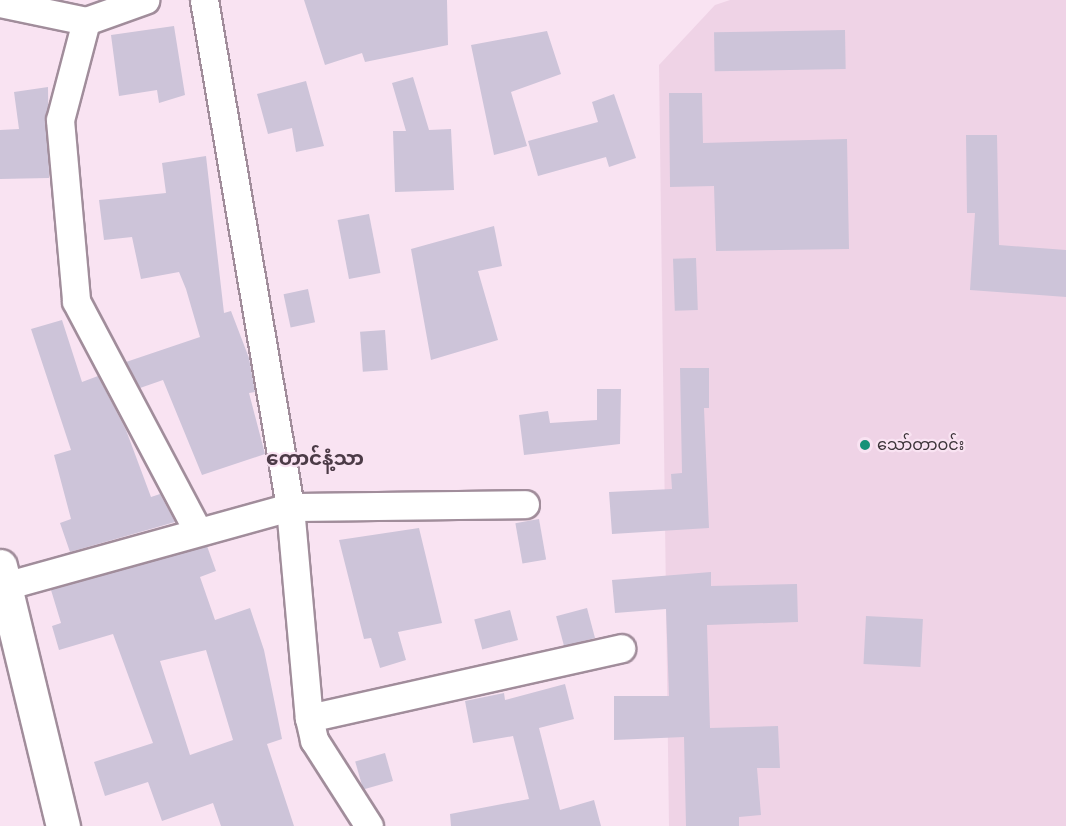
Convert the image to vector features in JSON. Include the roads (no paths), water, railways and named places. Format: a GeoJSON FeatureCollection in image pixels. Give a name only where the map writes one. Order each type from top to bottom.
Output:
{"type":"FeatureCollection","features":[{"type":"Feature","properties":{"kind":"main road"},"geometry":{"type":"LineString","coordinates":[[2,576],[63,826]]}},
{"type":"Feature","properties":{"kind":"street"},"geometry":{"type":"LineString","coordinates":[[0,3],[86,21],[145,0]]}},
{"type":"Feature","properties":{"kind":"street"},"geometry":{"type":"LineString","coordinates":[[204,0],[290,507],[309,718],[314,740],[369,826]]}},
{"type":"Feature","properties":{"kind":"street"},"geometry":{"type":"LineString","coordinates":[[86,21],[60,120],[76,301],[197,530]]}},
{"type":"Feature","properties":{"kind":"street"},"geometry":{"type":"LineString","coordinates":[[2,576],[290,507],[525,504]]}},
{"type":"Feature","properties":{"kind":"street"},"geometry":{"type":"LineString","coordinates":[[309,718],[621,648]]}},
{"type":"Feature","properties":{"kind":"place","name":"သော်တာဝင်း"},"geometry":{"type":"Point","coordinates":[865,445]}},
{"type":"Feature","properties":{"kind":"district","name":"တောင်နံ့သာ"},"geometry":{"type":"Point","coordinates":[315,458]}}]}
